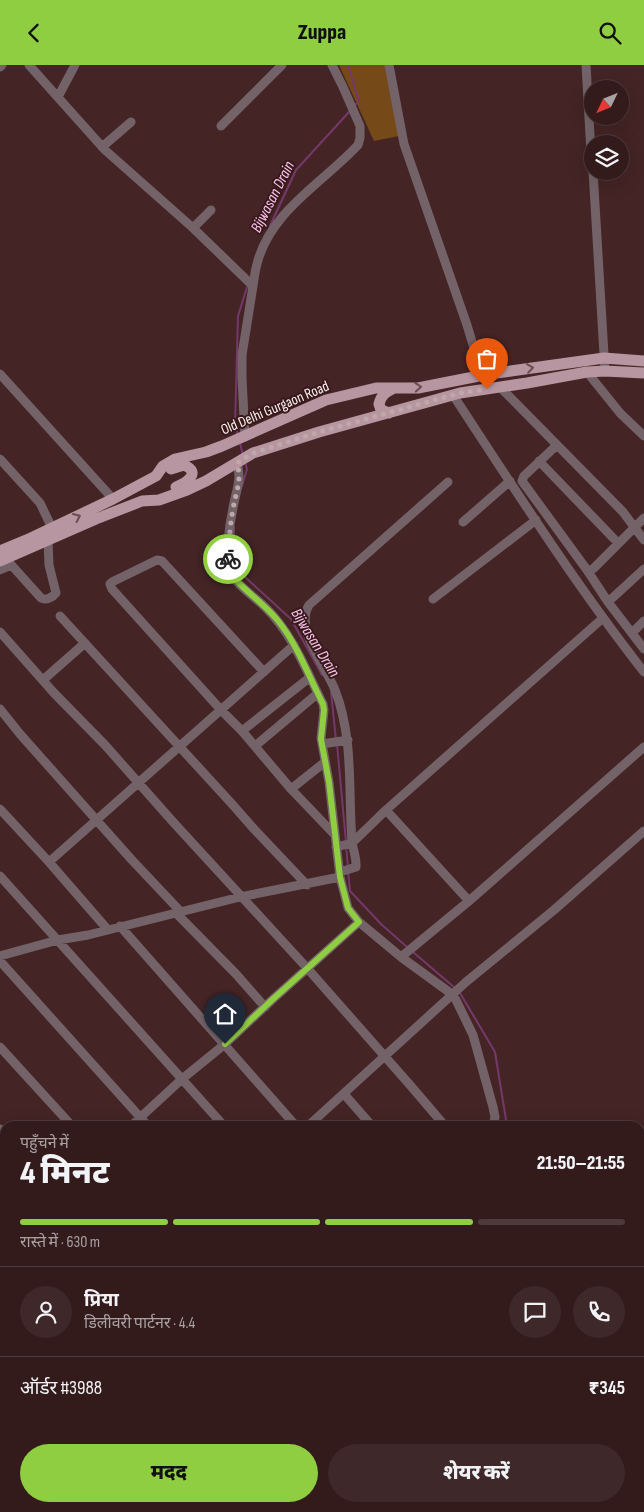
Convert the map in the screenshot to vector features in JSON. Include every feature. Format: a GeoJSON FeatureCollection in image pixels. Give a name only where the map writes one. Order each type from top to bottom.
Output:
{"type":"FeatureCollection","features":[{"type":"Feature","properties":{"kind":"main road","name":"Old Delhi Gurgaon Road"},"geometry":{"type":"LineString","coordinates":[[4,559],[52,529],[156,476],[163,466],[175,459],[206,452],[326,400],[376,388],[418,388],[485,375],[604,358],[644,361]]}},
{"type":"Feature","properties":{"kind":"main road"},"geometry":{"type":"LineString","coordinates":[[142,501],[159,500],[187,490],[253,453],[319,432],[453,395],[587,372],[644,373]]}},
{"type":"Feature","properties":{"kind":"main road"},"geometry":{"type":"LineString","coordinates":[[389,413],[381,410],[380,398],[394,388]]}},
{"type":"Feature","properties":{"kind":"main road"},"geometry":{"type":"LineString","coordinates":[[4,559],[186,483],[191,479],[192,472],[184,465],[177,466],[156,476]]}},
{"type":"Feature","properties":{"kind":"street"},"geometry":{"type":"LineString","coordinates":[[29,65],[102,147],[193,228],[253,286]]}},
{"type":"Feature","properties":{"kind":"street"},"geometry":{"type":"LineString","coordinates":[[58,97],[75,65]]}},
{"type":"Feature","properties":{"kind":"street"},"geometry":{"type":"LineString","coordinates":[[221,126],[282,65]]}},
{"type":"Feature","properties":{"kind":"street"},"geometry":{"type":"LineString","coordinates":[[240,438],[242,355],[257,264],[263,248],[283,215],[358,145],[360,138],[360,126],[332,65]]}},
{"type":"Feature","properties":{"kind":"street"},"geometry":{"type":"LineString","coordinates":[[389,65],[404,144],[485,375]]}},
{"type":"Feature","properties":{"kind":"street"},"geometry":{"type":"LineString","coordinates":[[394,65],[410,147],[485,375]]}},
{"type":"Feature","properties":{"kind":"street"},"geometry":{"type":"LineString","coordinates":[[586,65],[591,135]]}},
{"type":"Feature","properties":{"kind":"street"},"geometry":{"type":"LineString","coordinates":[[102,147],[131,122]]}},
{"type":"Feature","properties":{"kind":"street"},"geometry":{"type":"LineString","coordinates":[[594,180],[605,371]]}},
{"type":"Feature","properties":{"kind":"street"},"geometry":{"type":"LineString","coordinates":[[193,228],[211,210]]}},
{"type":"Feature","properties":{"kind":"street"},"geometry":{"type":"LineString","coordinates":[[587,372],[620,413],[644,436]]}},
{"type":"Feature","properties":{"kind":"street"},"geometry":{"type":"LineString","coordinates":[[0,374],[113,499]]}},
{"type":"Feature","properties":{"kind":"street"},"geometry":{"type":"LineString","coordinates":[[500,387],[623,512],[644,540]]}},
{"type":"Feature","properties":{"kind":"street"},"geometry":{"type":"LineString","coordinates":[[453,395],[603,618],[644,672]]}},
{"type":"Feature","properties":{"kind":"street"},"geometry":{"type":"LineString","coordinates":[[557,445],[524,476],[522,481],[608,602],[644,649]]}},
{"type":"Feature","properties":{"kind":"street"},"geometry":{"type":"LineString","coordinates":[[0,459],[40,503],[52,529]]}},
{"type":"Feature","properties":{"kind":"street"},"geometry":{"type":"LineString","coordinates":[[241,461],[240,477],[229,536],[229,570],[236,581],[278,621],[294,645],[306,652],[336,693],[342,714],[350,776],[344,872],[348,908],[359,922],[401,957],[454,993],[473,1035],[493,1107],[495,1121]]}},
{"type":"Feature","properties":{"kind":"street"},"geometry":{"type":"LineString","coordinates":[[539,461],[618,543]]}},
{"type":"Feature","properties":{"kind":"street"},"geometry":{"type":"LineString","coordinates":[[463,522],[510,481]]}},
{"type":"Feature","properties":{"kind":"street"},"geometry":{"type":"LineString","coordinates":[[334,834],[324,744],[321,733],[324,710],[323,704],[309,678],[306,652],[308,637],[304,615],[308,605],[448,482]]}},
{"type":"Feature","properties":{"kind":"street"},"geometry":{"type":"LineString","coordinates":[[587,570],[594,568],[644,518]]}},
{"type":"Feature","properties":{"kind":"street"},"geometry":{"type":"LineString","coordinates":[[433,599],[536,520]]}},
{"type":"Feature","properties":{"kind":"street"},"geometry":{"type":"LineString","coordinates":[[0,570],[4,559],[41,598],[46,599],[54,596],[56,593],[49,565],[48,540]]}},
{"type":"Feature","properties":{"kind":"street"},"geometry":{"type":"LineString","coordinates":[[0,956],[58,940],[88,935],[240,897],[307,885],[356,867],[345,845],[291,789],[256,746],[221,710],[112,589],[110,584],[157,561],[162,561],[264,671]]}},
{"type":"Feature","properties":{"kind":"street"},"geometry":{"type":"LineString","coordinates":[[608,602],[644,569]]}},
{"type":"Feature","properties":{"kind":"street"},"geometry":{"type":"LineString","coordinates":[[60,616],[307,885]]}},
{"type":"Feature","properties":{"kind":"street"},"geometry":{"type":"LineString","coordinates":[[345,845],[386,811],[603,618]]}},
{"type":"Feature","properties":{"kind":"street"},"geometry":{"type":"LineString","coordinates":[[632,633],[644,621]]}},
{"type":"Feature","properties":{"kind":"street"},"geometry":{"type":"LineString","coordinates":[[0,632],[105,745],[240,897],[307,969],[441,1121]]}},
{"type":"Feature","properties":{"kind":"street"},"geometry":{"type":"LineString","coordinates":[[43,680],[85,643]]}},
{"type":"Feature","properties":{"kind":"street"},"geometry":{"type":"LineString","coordinates":[[49,862],[294,645]]}},
{"type":"Feature","properties":{"kind":"street"},"geometry":{"type":"LineString","coordinates":[[242,731],[309,678]]}},
{"type":"Feature","properties":{"kind":"street"},"geometry":{"type":"LineString","coordinates":[[256,746],[317,694]]}},
{"type":"Feature","properties":{"kind":"street"},"geometry":{"type":"LineString","coordinates":[[0,709],[178,912],[265,1007]]}},
{"type":"Feature","properties":{"kind":"street"},"geometry":{"type":"LineString","coordinates":[[324,744],[346,740]]}},
{"type":"Feature","properties":{"kind":"street"},"geometry":{"type":"LineString","coordinates":[[401,957],[469,901],[644,747]]}},
{"type":"Feature","properties":{"kind":"street"},"geometry":{"type":"LineString","coordinates":[[291,789],[326,762]]}},
{"type":"Feature","properties":{"kind":"street"},"geometry":{"type":"LineString","coordinates":[[0,809],[108,930]]}},
{"type":"Feature","properties":{"kind":"street"},"geometry":{"type":"LineString","coordinates":[[386,811],[469,901]]}},
{"type":"Feature","properties":{"kind":"street"},"geometry":{"type":"LineString","coordinates":[[314,1121],[466,982],[554,911],[644,831]]}},
{"type":"Feature","properties":{"kind":"street"},"geometry":{"type":"LineString","coordinates":[[0,876],[220,1121]]}},
{"type":"Feature","properties":{"kind":"street"},"geometry":{"type":"LineString","coordinates":[[136,1121],[182,1079],[225,1044],[359,922]]}},
{"type":"Feature","properties":{"kind":"street"},"geometry":{"type":"LineString","coordinates":[[120,926],[292,1121]]}},
{"type":"Feature","properties":{"kind":"street"},"geometry":{"type":"LineString","coordinates":[[0,961],[144,1121]]}},
{"type":"Feature","properties":{"kind":"street"},"geometry":{"type":"LineString","coordinates":[[0,1047],[67,1121]]}},
{"type":"Feature","properties":{"kind":"street"},"geometry":{"type":"LineString","coordinates":[[344,1094],[368,1121]]}},
{"type":"Feature","properties":{"kind":"shaded area"},"geometry":{"type":"Polygon","coordinates":[[[339,65],[385,65],[399,136],[374,141],[339,65]]]}},
{"type":"Feature","properties":{"kind":"waterway","name":"Bijwasan Drain"},"geometry":{"type":"LineString","coordinates":[[348,65],[359,101],[356,104]]}},
{"type":"Feature","properties":{"kind":"waterway","name":"Bijwasan Drain"},"geometry":{"type":"LineString","coordinates":[[269,228],[296,170],[349,112]]}},
{"type":"Feature","properties":{"kind":"waterway","name":"Bijwasan Drain"},"geometry":{"type":"LineString","coordinates":[[238,435],[235,425],[238,316],[247,287]]}},
{"type":"Feature","properties":{"kind":"waterway","name":"Bijwasan Drain"},"geometry":{"type":"LineString","coordinates":[[240,443],[243,455]]}},
{"type":"Feature","properties":{"kind":"waterway","name":"Bijwasan Drain"},"geometry":{"type":"LineString","coordinates":[[242,486],[247,469],[245,462]]}},
{"type":"Feature","properties":{"kind":"waterway","name":"Bijwasan Drain"},"geometry":{"type":"LineString","coordinates":[[234,527],[234,567],[291,619],[322,675]]}},
{"type":"Feature","properties":{"kind":"waterway","name":"Bijwasan Drain"},"geometry":{"type":"LineString","coordinates":[[331,692],[336,740]]}},
{"type":"Feature","properties":{"kind":"waterway","name":"Bijwasan Drain"},"geometry":{"type":"LineString","coordinates":[[337,744],[346,842]]}},
{"type":"Feature","properties":{"kind":"waterway","name":"Bijwasan Drain"},"geometry":{"type":"LineString","coordinates":[[346,846],[348,867]]}},
{"type":"Feature","properties":{"kind":"waterway","name":"Bijwasan Drain"},"geometry":{"type":"LineString","coordinates":[[348,871],[350,891],[381,924],[407,947]]}},
{"type":"Feature","properties":{"kind":"waterway","name":"Bijwasan Drain"},"geometry":{"type":"LineString","coordinates":[[413,952],[455,988]]}},
{"type":"Feature","properties":{"kind":"waterway","name":"Bijwasan Drain"},"geometry":{"type":"LineString","coordinates":[[460,993],[495,1052],[506,1121]]}},
{"type":"Feature","properties":{"kind":"way so far"},"geometry":{"type":"LineString","coordinates":[[228,559],[233,508],[240,477],[237,463],[240,461],[253,453],[319,432],[460,393],[487,389]]}},
{"type":"Feature","properties":{"kind":"route"},"geometry":{"type":"LineString","coordinates":[[225,1044],[359,922],[348,908],[340,877],[329,782],[321,739],[323,704],[299,654],[284,630],[265,607],[232,576],[229,570],[228,559]]}}]}
